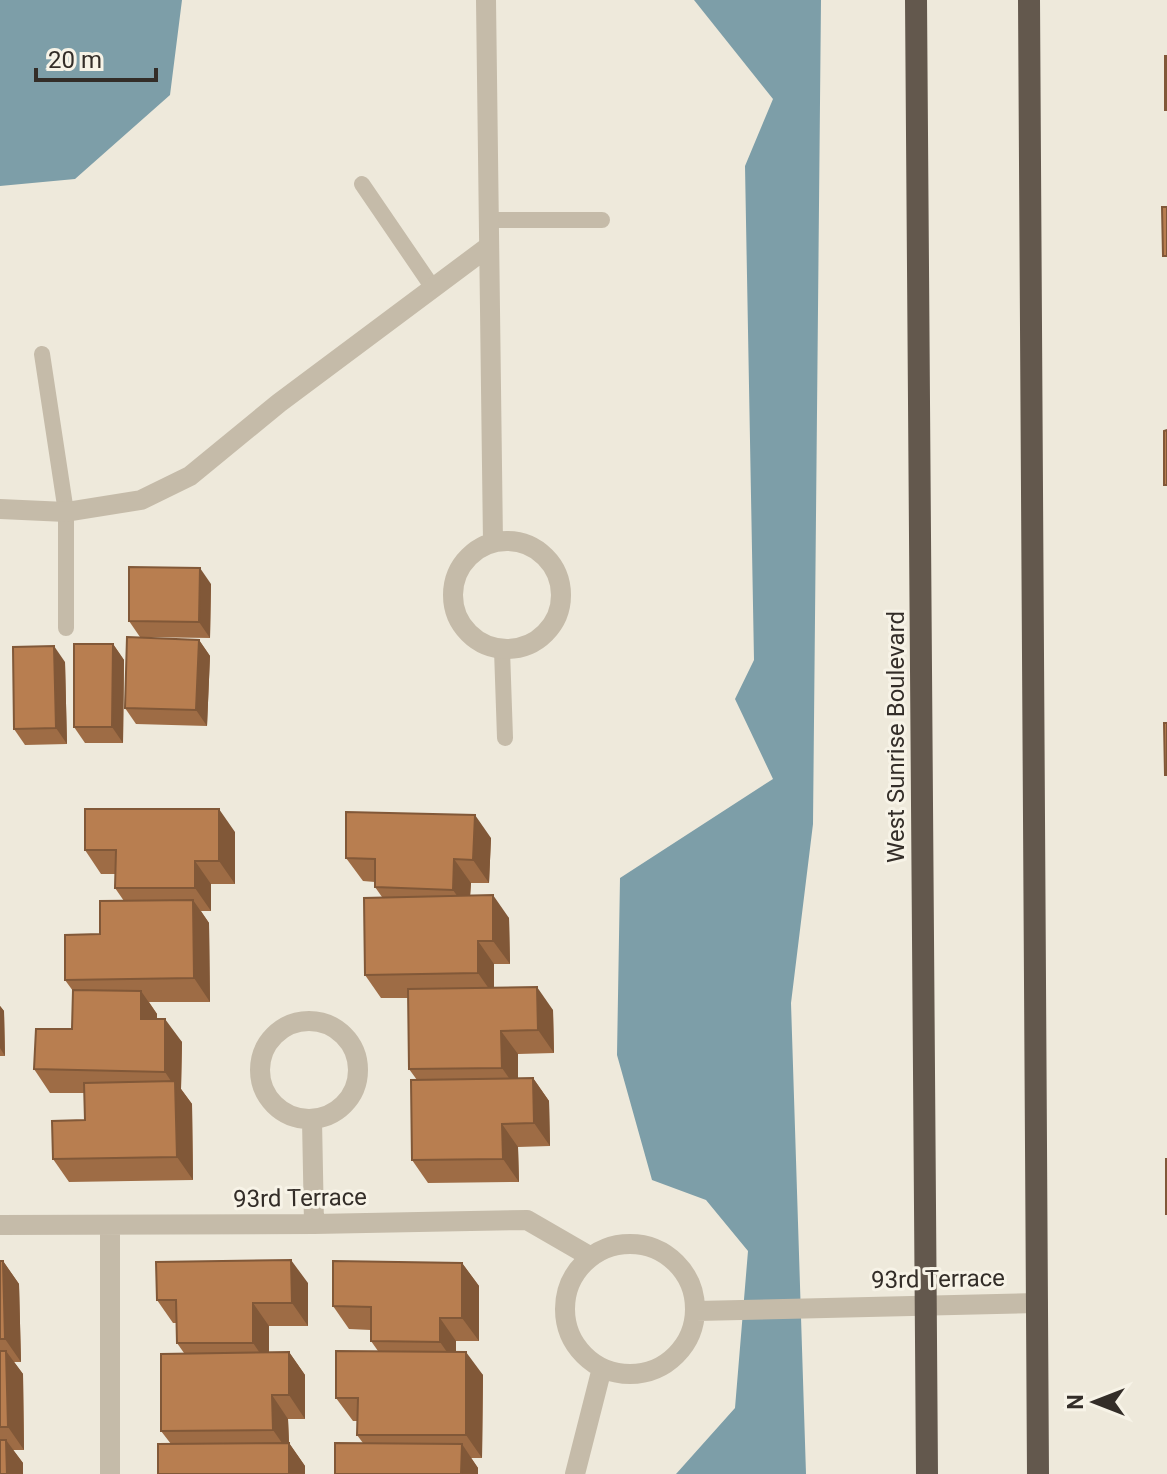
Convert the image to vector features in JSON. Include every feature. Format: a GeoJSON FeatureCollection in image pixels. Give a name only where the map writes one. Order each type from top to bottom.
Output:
{"type":"FeatureCollection","features":[{"type":"Feature","properties":{"kind":"highway","name":"West Sunrise Boulevard"},"geometry":{"type":"LineString","coordinates":[[916,0],[927,1474]]}},
{"type":"Feature","properties":{"kind":"highway"},"geometry":{"type":"LineString","coordinates":[[1029,0],[1038,1474]]}},
{"type":"Feature","properties":{"kind":"street"},"geometry":{"type":"LineString","coordinates":[[486,0],[493,543]]}},
{"type":"Feature","properties":{"kind":"street"},"geometry":{"type":"LineString","coordinates":[[0,509],[66,512],[141,500],[190,476],[279,403],[488,247]]}},
{"type":"Feature","properties":{"kind":"street"},"geometry":{"type":"LineString","coordinates":[[505,540],[524,543],[540,551],[552,564],[559,580],[561,597],[558,615],[543,636],[520,649],[502,650],[485,646],[471,637],[459,622],[453,604],[453,586],[459,568],[471,554],[505,540]]}},
{"type":"Feature","properties":{"kind":"street"},"geometry":{"type":"LineString","coordinates":[[312,1020],[341,1032],[352,1044],[358,1060],[359,1078],[353,1094],[343,1107],[329,1116],[312,1120],[295,1118],[280,1110],[269,1099],[262,1085],[260,1069],[262,1054],[270,1040],[282,1029],[312,1020]]}},
{"type":"Feature","properties":{"kind":"street"},"geometry":{"type":"LineString","coordinates":[[312,1120],[314,1224]]}},
{"type":"Feature","properties":{"kind":"street","name":"93rd Terrace"},"geometry":{"type":"LineString","coordinates":[[0,1225],[527,1220],[591,1257]]}},
{"type":"Feature","properties":{"kind":"street"},"geometry":{"type":"LineString","coordinates":[[110,1225],[110,1474]]}},
{"type":"Feature","properties":{"kind":"street"},"geometry":{"type":"LineString","coordinates":[[630,1244],[651,1247],[669,1256],[683,1271],[693,1290],[696,1311],[691,1332],[681,1351],[664,1365],[644,1373],[622,1374],[602,1368],[584,1355],[571,1337],[565,1316],[567,1294],[576,1273],[591,1257],[610,1247],[630,1244]]}},
{"type":"Feature","properties":{"kind":"street","name":"93rd Terrace"},"geometry":{"type":"LineString","coordinates":[[696,1311],[1038,1303]]}},
{"type":"Feature","properties":{"kind":"street"},"geometry":{"type":"LineString","coordinates":[[575,1474],[602,1368]]}},
{"type":"Feature","properties":{"kind":"lane"},"geometry":{"type":"LineString","coordinates":[[362,184],[433,288]]}},
{"type":"Feature","properties":{"kind":"lane"},"geometry":{"type":"LineString","coordinates":[[488,220],[602,220]]}},
{"type":"Feature","properties":{"kind":"lane"},"geometry":{"type":"LineString","coordinates":[[42,354],[66,512],[66,628]]}},
{"type":"Feature","properties":{"kind":"lane"},"geometry":{"type":"LineString","coordinates":[[502,650],[505,738]]}},
{"type":"Feature","properties":{"kind":"water"},"geometry":{"type":"Polygon","coordinates":[[[0,0],[182,0],[170,95],[75,179],[0,186],[0,0]]]}},
{"type":"Feature","properties":{"kind":"water"},"geometry":{"type":"Polygon","coordinates":[[[694,0],[821,0],[813,824],[791,1003],[806,1474],[676,1474],[735,1408],[748,1251],[706,1200],[652,1180],[617,1055],[620,878],[773,779],[735,699],[754,660],[745,166],[773,99],[694,0]]]}},
{"type":"Feature","properties":{"kind":"building"},"geometry":{"type":"Polygon","coordinates":[[[1167,56],[1167,110],[1165,110],[1167,56]]]}},
{"type":"Feature","properties":{"kind":"building"},"geometry":{"type":"Polygon","coordinates":[[[1162,207],[1167,207],[1167,256],[1163,256],[1162,207]]]}},
{"type":"Feature","properties":{"kind":"building"},"geometry":{"type":"Polygon","coordinates":[[[1167,430],[1167,485],[1164,485],[1164,431],[1167,430]]]}},
{"type":"Feature","properties":{"kind":"building"},"geometry":{"type":"Polygon","coordinates":[[[129,567],[200,568],[199,622],[129,621],[129,567]]]}},
{"type":"Feature","properties":{"kind":"building"},"geometry":{"type":"Polygon","coordinates":[[[127,637],[199,640],[196,710],[125,708],[127,637]]]}},
{"type":"Feature","properties":{"kind":"building"},"geometry":{"type":"Polygon","coordinates":[[[74,644],[113,644],[112,727],[74,727],[74,644]]]}},
{"type":"Feature","properties":{"kind":"building"},"geometry":{"type":"Polygon","coordinates":[[[54,646],[56,728],[14,729],[13,647],[54,646]]]}},
{"type":"Feature","properties":{"kind":"building"},"geometry":{"type":"Polygon","coordinates":[[[1164,723],[1167,723],[1167,775],[1165,775],[1164,723]]]}},
{"type":"Feature","properties":{"kind":"building"},"geometry":{"type":"Polygon","coordinates":[[[85,809],[219,809],[219,861],[195,861],[195,888],[115,888],[116,850],[85,850],[85,809]]]}},
{"type":"Feature","properties":{"kind":"building"},"geometry":{"type":"Polygon","coordinates":[[[346,812],[475,815],[473,860],[454,859],[453,890],[375,887],[375,859],[346,858],[346,812]]]}},
{"type":"Feature","properties":{"kind":"building"},"geometry":{"type":"Polygon","coordinates":[[[493,895],[493,941],[478,941],[478,973],[365,975],[364,898],[493,895]]]}},
{"type":"Feature","properties":{"kind":"building"},"geometry":{"type":"Polygon","coordinates":[[[193,900],[194,978],[65,980],[65,935],[100,934],[100,901],[193,900]]]}},
{"type":"Feature","properties":{"kind":"building"},"geometry":{"type":"Polygon","coordinates":[[[537,987],[538,1030],[501,1031],[502,1068],[409,1069],[408,989],[537,987]]]}},
{"type":"Feature","properties":{"kind":"building"},"geometry":{"type":"Polygon","coordinates":[[[73,990],[141,991],[141,1019],[165,1019],[165,1072],[34,1069],[36,1029],[72,1029],[73,990]]]}},
{"type":"Feature","properties":{"kind":"building"},"geometry":{"type":"Polygon","coordinates":[[[533,1078],[534,1123],[502,1124],[503,1159],[412,1160],[411,1080],[533,1078]]]}},
{"type":"Feature","properties":{"kind":"building"},"geometry":{"type":"Polygon","coordinates":[[[175,1081],[177,1157],[53,1159],[52,1121],[85,1120],[84,1083],[175,1081]]]}},
{"type":"Feature","properties":{"kind":"building"},"geometry":{"type":"Polygon","coordinates":[[[1167,1159],[1167,1214],[1166,1214],[1167,1159]]]}},
{"type":"Feature","properties":{"kind":"building"},"geometry":{"type":"Polygon","coordinates":[[[291,1260],[292,1303],[253,1303],[253,1343],[177,1343],[176,1300],[157,1300],[156,1262],[291,1260]]]}},
{"type":"Feature","properties":{"kind":"building"},"geometry":{"type":"Polygon","coordinates":[[[0,1261],[3,1261],[5,1339],[0,1339],[0,1261]]]}},
{"type":"Feature","properties":{"kind":"building"},"geometry":{"type":"Polygon","coordinates":[[[333,1261],[462,1263],[462,1318],[440,1318],[440,1342],[371,1341],[371,1307],[333,1306],[333,1261]]]}},
{"type":"Feature","properties":{"kind":"building"},"geometry":{"type":"Polygon","coordinates":[[[0,1351],[6,1351],[8,1427],[0,1427],[0,1351]]]}},
{"type":"Feature","properties":{"kind":"building"},"geometry":{"type":"Polygon","coordinates":[[[336,1351],[466,1352],[466,1435],[357,1435],[358,1398],[336,1398],[336,1351]]]}},
{"type":"Feature","properties":{"kind":"building"},"geometry":{"type":"Polygon","coordinates":[[[289,1352],[289,1395],[272,1395],[273,1430],[161,1431],[161,1354],[289,1352]]]}},
{"type":"Feature","properties":{"kind":"building"},"geometry":{"type":"Polygon","coordinates":[[[0,1440],[6,1440],[7,1474],[0,1474],[0,1440]]]}},
{"type":"Feature","properties":{"kind":"building"},"geometry":{"type":"Polygon","coordinates":[[[289,1443],[289,1474],[158,1474],[158,1444],[289,1443]]]}},
{"type":"Feature","properties":{"kind":"building"},"geometry":{"type":"Polygon","coordinates":[[[335,1443],[462,1444],[461,1474],[335,1474],[335,1443]]]}}]}
